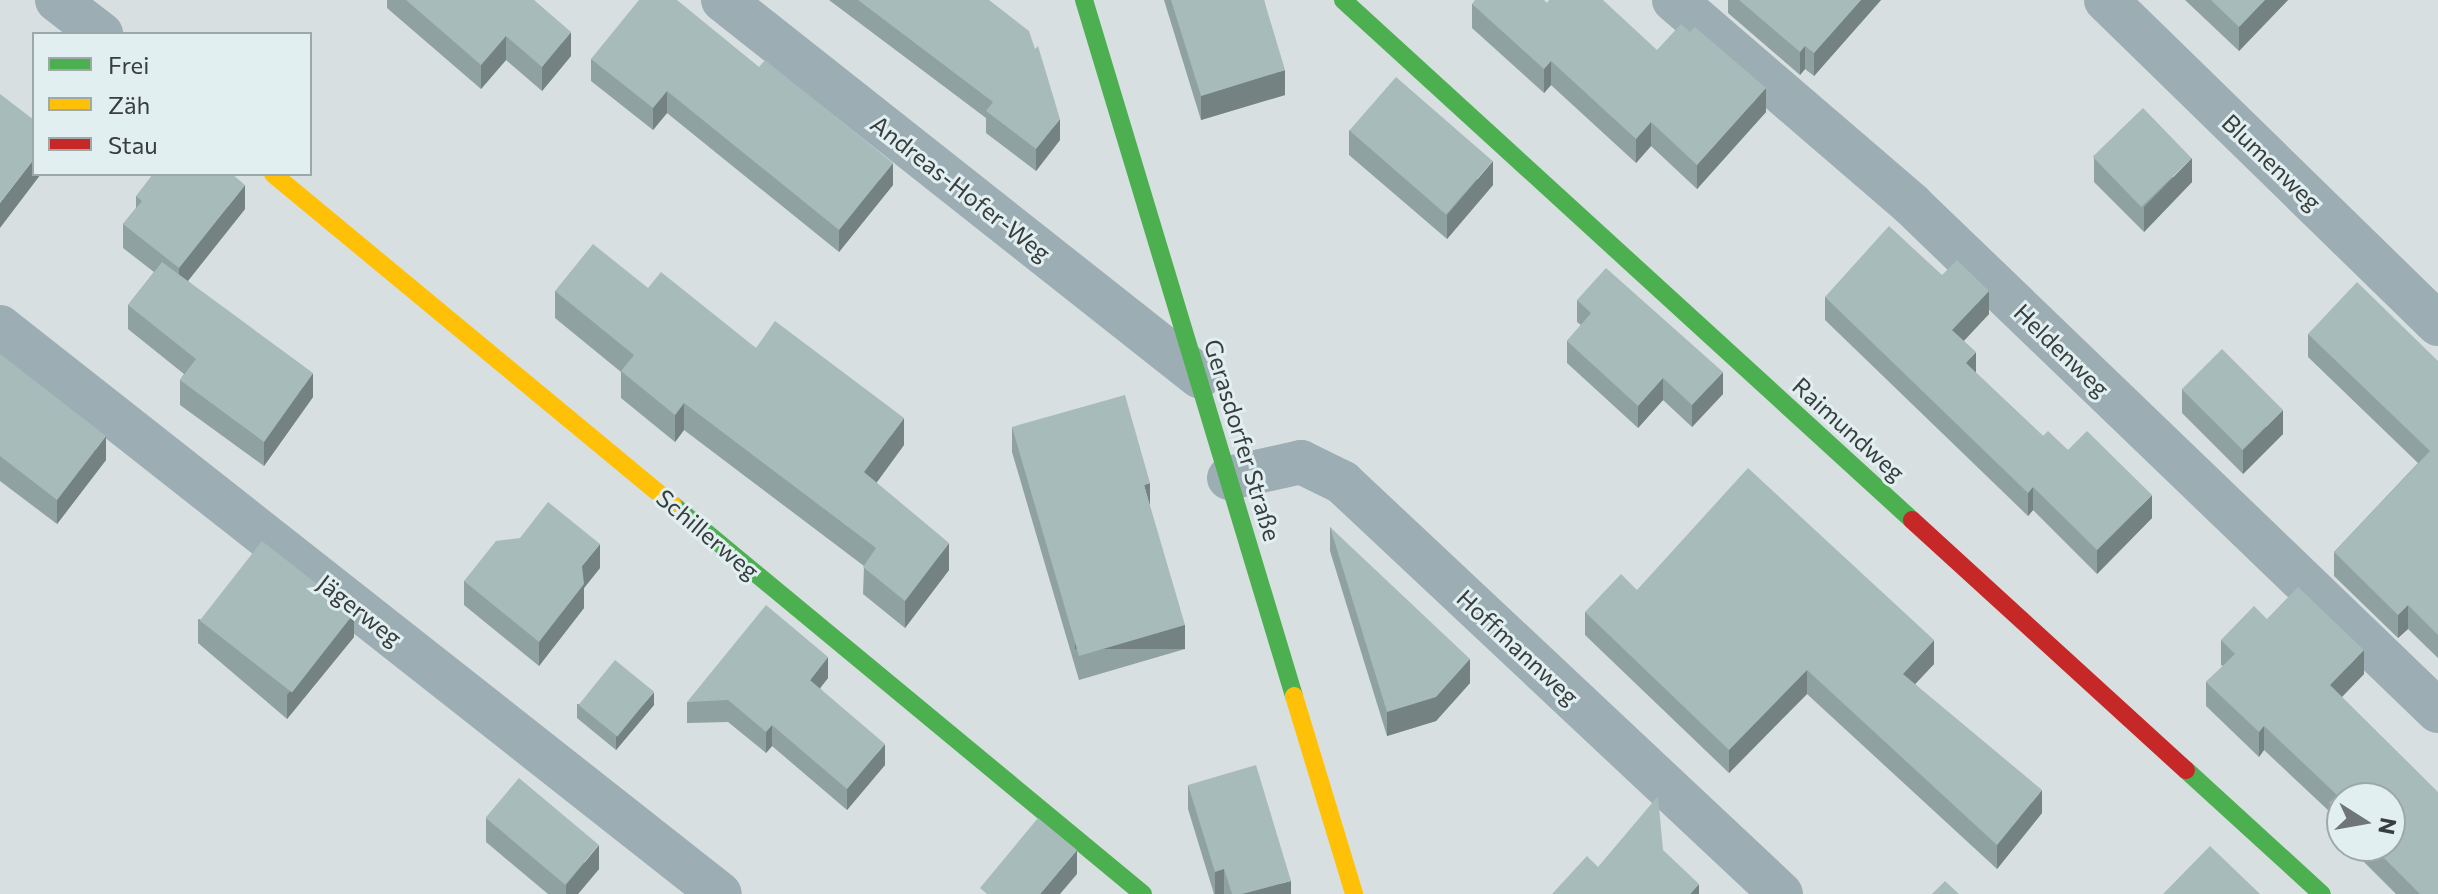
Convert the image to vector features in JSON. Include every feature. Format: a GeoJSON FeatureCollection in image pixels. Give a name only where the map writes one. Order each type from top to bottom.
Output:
{"type":"FeatureCollection","features":[{"type":"Feature","properties":{"kind":"street"},"geometry":{"type":"LineString","coordinates":[[57,0],[98,32]]}},
{"type":"Feature","properties":{"kind":"street","name":"Andreas-Hofer-Weg"},"geometry":{"type":"LineString","coordinates":[[723,0],[1199,376]]}},
{"type":"Feature","properties":{"kind":"street","name":"Gerasdorfer Straße"},"geometry":{"type":"LineString","coordinates":[[1084,0],[1354,894]]}},
{"type":"Feature","properties":{"kind":"street","name":"Raimundweg"},"geometry":{"type":"LineString","coordinates":[[1343,0],[2322,894]]}},
{"type":"Feature","properties":{"kind":"street","name":"Heldenweg"},"geometry":{"type":"LineString","coordinates":[[1674,0],[1912,205],[2438,711]]}},
{"type":"Feature","properties":{"kind":"street","name":"Blumenweg"},"geometry":{"type":"LineString","coordinates":[[2106,0],[2438,324]]}},
{"type":"Feature","properties":{"kind":"street","name":"Schillerweg"},"geometry":{"type":"LineString","coordinates":[[275,176],[1143,894]]}},
{"type":"Feature","properties":{"kind":"street","name":"Jägerweg"},"geometry":{"type":"LineString","coordinates":[[0,327],[720,894]]}},
{"type":"Feature","properties":{"kind":"street","name":"Hoffmannweg"},"geometry":{"type":"LineString","coordinates":[[1229,478],[1301,462],[1342,482],[1781,894]]}},
{"type":"Feature","properties":{"kind":"building"},"geometry":{"type":"Polygon","coordinates":[[[406,0],[534,0],[571,32],[542,67],[506,36],[481,65],[406,0]]]}},
{"type":"Feature","properties":{"kind":"building"},"geometry":{"type":"Polygon","coordinates":[[[639,0],[677,0],[759,67],[765,60],[893,163],[839,230],[667,91],[653,108],[591,59],[639,0]]]}},
{"type":"Feature","properties":{"kind":"building"},"geometry":{"type":"Polygon","coordinates":[[[858,0],[989,0],[1029,31],[1035,49],[1038,46],[1060,119],[1036,149],[986,111],[993,102],[858,0]]]}},
{"type":"Feature","properties":{"kind":"building"},"geometry":{"type":"Polygon","coordinates":[[[1171,0],[1264,0],[1285,70],[1201,96],[1171,0]]]}},
{"type":"Feature","properties":{"kind":"building"},"geometry":{"type":"Polygon","coordinates":[[[1475,0],[1544,0],[1547,3],[1549,0],[1603,0],[1657,50],[1681,24],[1690,32],[1695,27],[1766,88],[1697,165],[1651,122],[1636,139],[1551,61],[1544,69],[1472,4],[1475,0]]]}},
{"type":"Feature","properties":{"kind":"building"},"geometry":{"type":"Polygon","coordinates":[[[1739,0],[1861,0],[1814,53],[1805,46],[1800,52],[1739,0]]]}},
{"type":"Feature","properties":{"kind":"building"},"geometry":{"type":"Polygon","coordinates":[[[2211,0],[2265,0],[2239,27],[2211,0]]]}},
{"type":"Feature","properties":{"kind":"building"},"geometry":{"type":"Polygon","coordinates":[[[1396,77],[1493,161],[1446,215],[1349,131],[1396,77]]]}},
{"type":"Feature","properties":{"kind":"building"},"geometry":{"type":"Polygon","coordinates":[[[0,94],[32,118],[32,162],[0,203],[0,94]]]}},
{"type":"Feature","properties":{"kind":"building"},"geometry":{"type":"Polygon","coordinates":[[[2143,108],[2192,158],[2141,207],[2093,157],[2143,108]]]}},
{"type":"Feature","properties":{"kind":"building"},"geometry":{"type":"Polygon","coordinates":[[[151,176],[234,176],[245,185],[179,268],[123,224],[142,201],[136,196],[151,176]]]}},
{"type":"Feature","properties":{"kind":"building"},"geometry":{"type":"Polygon","coordinates":[[[1889,226],[1942,275],[1957,260],[1989,291],[1952,330],[1976,352],[1966,363],[2043,436],[2048,431],[2068,450],[2087,431],[2152,495],[2097,550],[2033,487],[2028,493],[1825,297],[1889,226]]]}},
{"type":"Feature","properties":{"kind":"building"},"geometry":{"type":"Polygon","coordinates":[[[593,244],[648,288],[661,272],[756,348],[775,321],[904,418],[864,472],[949,543],[905,601],[863,567],[876,548],[684,403],[675,415],[621,371],[634,355],[555,291],[593,244]]]}},
{"type":"Feature","properties":{"kind":"building"},"geometry":{"type":"Polygon","coordinates":[[[162,262],[313,373],[264,442],[180,380],[196,359],[128,305],[162,262]]]}},
{"type":"Feature","properties":{"kind":"building"},"geometry":{"type":"Polygon","coordinates":[[[1606,268],[1723,372],[1692,405],[1663,378],[1638,406],[1567,341],[1591,313],[1577,300],[1606,268]]]}},
{"type":"Feature","properties":{"kind":"building"},"geometry":{"type":"Polygon","coordinates":[[[2357,282],[2438,361],[2438,635],[2408,605],[2398,615],[2334,552],[2430,451],[2308,334],[2357,282]]]}},
{"type":"Feature","properties":{"kind":"building"},"geometry":{"type":"Polygon","coordinates":[[[2222,349],[2283,410],[2243,450],[2182,389],[2222,349]]]}},
{"type":"Feature","properties":{"kind":"building"},"geometry":{"type":"Polygon","coordinates":[[[0,354],[106,436],[57,500],[0,456],[0,354]]]}},
{"type":"Feature","properties":{"kind":"building"},"geometry":{"type":"Polygon","coordinates":[[[1125,395],[1150,483],[1144,485],[1185,625],[1079,656],[1012,427],[1125,395]]]}},
{"type":"Feature","properties":{"kind":"building"},"geometry":{"type":"Polygon","coordinates":[[[1748,468],[1934,640],[1903,674],[2042,790],[1997,845],[1807,670],[1729,750],[1585,612],[1621,574],[1637,590],[1748,468]]]}},
{"type":"Feature","properties":{"kind":"building"},"geometry":{"type":"Polygon","coordinates":[[[548,502],[600,544],[582,566],[584,584],[539,642],[464,581],[496,541],[520,538],[548,502]]]}},
{"type":"Feature","properties":{"kind":"building"},"geometry":{"type":"Polygon","coordinates":[[[1330,527],[1470,659],[1436,697],[1387,712],[1330,527]]]}},
{"type":"Feature","properties":{"kind":"building"},"geometry":{"type":"Polygon","coordinates":[[[262,541],[354,613],[292,693],[200,621],[262,541]]]}},
{"type":"Feature","properties":{"kind":"building"},"geometry":{"type":"Polygon","coordinates":[[[2298,587],[2364,650],[2330,685],[2438,792],[2438,894],[2420,894],[2388,862],[2406,862],[2406,782],[2326,782],[2326,785],[2264,726],[2259,732],[2206,682],[2235,654],[2221,640],[2254,606],[2267,619],[2298,587]]]}},
{"type":"Feature","properties":{"kind":"building"},"geometry":{"type":"Polygon","coordinates":[[[766,605],[828,657],[810,680],[885,744],[847,789],[772,725],[766,732],[728,700],[687,702],[766,605]]]}},
{"type":"Feature","properties":{"kind":"building"},"geometry":{"type":"Polygon","coordinates":[[[615,660],[654,691],[617,737],[578,705],[615,660]]]}},
{"type":"Feature","properties":{"kind":"building"},"geometry":{"type":"Polygon","coordinates":[[[1256,765],[1291,881],[1232,894],[1224,869],[1215,872],[1188,785],[1256,765]]]}},
{"type":"Feature","properties":{"kind":"building"},"geometry":{"type":"Polygon","coordinates":[[[519,778],[599,845],[565,885],[486,818],[519,778]]]}},
{"type":"Feature","properties":{"kind":"building"},"geometry":{"type":"Polygon","coordinates":[[[1658,796],[1663,850],[1699,884],[1690,894],[1552,894],[1587,856],[1598,867],[1658,796]]]}},
{"type":"Feature","properties":{"kind":"building"},"geometry":{"type":"Polygon","coordinates":[[[1038,818],[1077,850],[1040,894],[987,894],[980,888],[1038,818]]]}},
{"type":"Feature","properties":{"kind":"building"},"geometry":{"type":"Polygon","coordinates":[[[2210,846],[2260,894],[2163,894],[2210,846]]]}},
{"type":"Feature","properties":{"kind":"building"},"geometry":{"type":"Polygon","coordinates":[[[1945,881],[1959,894],[1932,894],[1945,881]]]}},
{"type":"Feature","properties":{"kind":"traffic: fast"},"geometry":{"type":"LineString","coordinates":[[1084,0],[1294,696]]}},
{"type":"Feature","properties":{"kind":"traffic: fast"},"geometry":{"type":"LineString","coordinates":[[1343,0],[1912,520]]}},
{"type":"Feature","properties":{"kind":"traffic: fast"},"geometry":{"type":"LineString","coordinates":[[673,505],[1143,894]]}},
{"type":"Feature","properties":{"kind":"traffic: fast"},"geometry":{"type":"LineString","coordinates":[[2186,770],[2322,894]]}},
{"type":"Feature","properties":{"kind":"traffic: slow"},"geometry":{"type":"LineString","coordinates":[[275,176],[673,505]]}},
{"type":"Feature","properties":{"kind":"traffic: slow"},"geometry":{"type":"LineString","coordinates":[[1294,696],[1354,894]]}},
{"type":"Feature","properties":{"kind":"traffic: jam"},"geometry":{"type":"LineString","coordinates":[[1912,520],[2186,770]]}}]}
